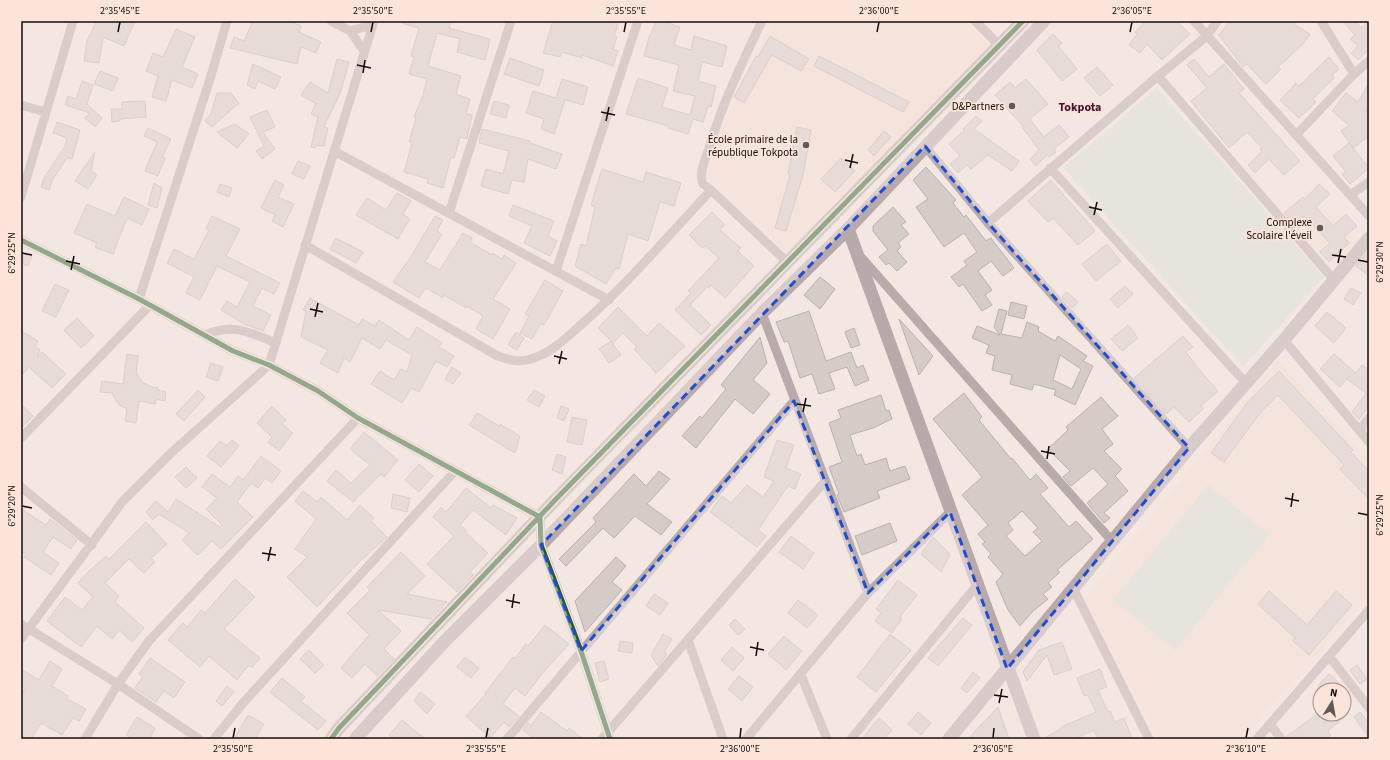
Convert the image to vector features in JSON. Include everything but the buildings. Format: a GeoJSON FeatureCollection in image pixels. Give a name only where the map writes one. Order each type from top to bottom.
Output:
{"type":"FeatureCollection","features":[{"type":"Feature","properties":{"kind":"street"},"geometry":{"type":"LineString","coordinates":[[21,198],[45,112],[73,21]]}},
{"type":"Feature","properties":{"kind":"street"},"geometry":{"type":"LineString","coordinates":[[139,299],[210,79],[227,21]]}},
{"type":"Feature","properties":{"kind":"street"},"geometry":{"type":"LineString","coordinates":[[331,21],[350,31],[364,51]]}},
{"type":"Feature","properties":{"kind":"street"},"geometry":{"type":"LineString","coordinates":[[449,213],[511,21]]}},
{"type":"Feature","properties":{"kind":"street"},"geometry":{"type":"LineString","coordinates":[[556,271],[638,21]]}},
{"type":"Feature","properties":{"kind":"street"},"geometry":{"type":"LineString","coordinates":[[762,21],[731,85],[718,118],[701,173],[703,184],[788,264]]}},
{"type":"Feature","properties":{"kind":"street"},"geometry":{"type":"LineString","coordinates":[[975,21],[999,45]]}},
{"type":"Feature","properties":{"kind":"street"},"geometry":{"type":"LineString","coordinates":[[331,739],[339,728],[540,518],[1023,21]]}},
{"type":"Feature","properties":{"kind":"street"},"geometry":{"type":"LineString","coordinates":[[354,739],[444,642],[541,545],[762,313],[848,229],[1044,21]]}},
{"type":"Feature","properties":{"kind":"street"},"geometry":{"type":"LineString","coordinates":[[1194,21],[1369,216]]}},
{"type":"Feature","properties":{"kind":"street"},"geometry":{"type":"LineString","coordinates":[[988,223],[1050,168],[1207,36],[1217,21]]}},
{"type":"Feature","properties":{"kind":"street"},"geometry":{"type":"LineString","coordinates":[[1321,21],[1354,74]]}},
{"type":"Feature","properties":{"kind":"street"},"geometry":{"type":"LineString","coordinates":[[350,31],[373,23]]}},
{"type":"Feature","properties":{"kind":"street"},"geometry":{"type":"LineString","coordinates":[[21,639],[24,627],[92,545],[123,501],[171,453],[269,365],[373,23]]}},
{"type":"Feature","properties":{"kind":"street"},"geometry":{"type":"LineString","coordinates":[[1296,135],[1354,74],[1369,61]]}},
{"type":"Feature","properties":{"kind":"street"},"geometry":{"type":"LineString","coordinates":[[1158,76],[1334,280]]}},
{"type":"Feature","properties":{"kind":"street"},"geometry":{"type":"LineString","coordinates":[[21,106],[45,112]]}},
{"type":"Feature","properties":{"kind":"street"},"geometry":{"type":"LineString","coordinates":[[925,146],[988,223],[1189,448]]}},
{"type":"Feature","properties":{"kind":"street"},"geometry":{"type":"LineString","coordinates":[[334,151],[609,300]]}},
{"type":"Feature","properties":{"kind":"street"},"geometry":{"type":"LineString","coordinates":[[1050,168],[1246,382]]}},
{"type":"Feature","properties":{"kind":"street"},"geometry":{"type":"LineString","coordinates":[[1350,195],[1369,182]]}},
{"type":"Feature","properties":{"kind":"street"},"geometry":{"type":"LineString","coordinates":[[305,245],[509,361],[531,359],[554,347],[609,300],[711,190]]}},
{"type":"Feature","properties":{"kind":"street"},"geometry":{"type":"LineString","coordinates":[[848,229],[1007,669],[1034,739]]}},
{"type":"Feature","properties":{"kind":"street"},"geometry":{"type":"LineString","coordinates":[[949,739],[1189,448],[1284,340],[1369,238]]}},
{"type":"Feature","properties":{"kind":"street"},"geometry":{"type":"LineString","coordinates":[[21,240],[139,299],[248,358],[269,365],[318,391],[358,418],[540,518]]}},
{"type":"Feature","properties":{"kind":"street"},"geometry":{"type":"LineString","coordinates":[[855,250],[1112,541]]}},
{"type":"Feature","properties":{"kind":"street"},"geometry":{"type":"LineString","coordinates":[[21,438],[150,305]]}},
{"type":"Feature","properties":{"kind":"street"},"geometry":{"type":"LineString","coordinates":[[762,313],[794,401],[868,593]]}},
{"type":"Feature","properties":{"kind":"street"},"geometry":{"type":"LineString","coordinates":[[205,335],[219,329],[238,329],[276,343]]}},
{"type":"Feature","properties":{"kind":"street"},"geometry":{"type":"LineString","coordinates":[[1284,340],[1369,442]]}},
{"type":"Feature","properties":{"kind":"street"},"geometry":{"type":"LineString","coordinates":[[507,739],[794,401]]}},
{"type":"Feature","properties":{"kind":"street"},"geometry":{"type":"LineString","coordinates":[[85,739],[118,684],[149,641],[358,418]]}},
{"type":"Feature","properties":{"kind":"street"},"geometry":{"type":"LineString","coordinates":[[1360,430],[1369,418]]}},
{"type":"Feature","properties":{"kind":"street"},"geometry":{"type":"LineString","coordinates":[[214,739],[243,703],[454,472]]}},
{"type":"Feature","properties":{"kind":"street"},"geometry":{"type":"LineString","coordinates":[[607,737],[688,640],[825,481]]}},
{"type":"Feature","properties":{"kind":"street"},"geometry":{"type":"LineString","coordinates":[[21,487],[92,545]]}},
{"type":"Feature","properties":{"kind":"street"},"geometry":{"type":"LineString","coordinates":[[746,739],[868,593],[950,512]]}},
{"type":"Feature","properties":{"kind":"street"},"geometry":{"type":"LineString","coordinates":[[540,518],[541,545],[581,651],[607,737]]}},
{"type":"Feature","properties":{"kind":"street"},"geometry":{"type":"LineString","coordinates":[[851,739],[977,585]]}},
{"type":"Feature","properties":{"kind":"street"},"geometry":{"type":"LineString","coordinates":[[1073,588],[1150,739]]}},
{"type":"Feature","properties":{"kind":"street"},"geometry":{"type":"LineString","coordinates":[[1256,739],[1369,610]]}},
{"type":"Feature","properties":{"kind":"street"},"geometry":{"type":"LineString","coordinates":[[24,627],[118,684],[198,739]]}},
{"type":"Feature","properties":{"kind":"street"},"geometry":{"type":"LineString","coordinates":[[688,640],[723,739]]}},
{"type":"Feature","properties":{"kind":"street"},"geometry":{"type":"LineString","coordinates":[[1329,656],[1369,708]]}},
{"type":"Feature","properties":{"kind":"street"},"geometry":{"type":"LineString","coordinates":[[801,675],[827,739]]}},
{"type":"Feature","properties":{"kind":"street"},"geometry":{"type":"LineString","coordinates":[[1270,724],[1281,739]]}},
{"type":"Feature","properties":{"kind":"highlighted area"},"geometry":{"type":"Polygon","coordinates":[[[925,146],[988,223],[1189,448],[1007,669],[950,512],[868,593],[794,401],[581,651],[541,545],[925,146]]]}},
{"type":"Feature","properties":{"kind":"shaded area","name":"École primaire de la république Tokpota"},"geometry":{"type":"Polygon","coordinates":[[[773,21],[966,21],[993,49],[784,256],[707,175],[734,95],[773,21]]]}},
{"type":"Feature","properties":{"kind":"shaded area"},"geometry":{"type":"Polygon","coordinates":[[[1157,88],[1324,277],[1243,367],[1063,168],[1157,88]]]}},
{"type":"Feature","properties":{"kind":"shaded area","name":"Complexe Scolaire l'éveil"},"geometry":{"type":"Polygon","coordinates":[[[1307,192],[1356,241],[1332,264],[1283,216],[1307,192]]]}},
{"type":"Feature","properties":{"kind":"shaded area"},"geometry":{"type":"Polygon","coordinates":[[[1278,360],[1369,461],[1369,595],[1243,739],[1158,739],[1084,599],[1278,360]]]}},
{"type":"Feature","properties":{"kind":"shaded area"},"geometry":{"type":"Polygon","coordinates":[[[1208,485],[1270,534],[1175,650],[1113,600],[1208,485]]]}},
{"type":"Feature","properties":{"kind":"cycle path"},"geometry":{"type":"LineString","coordinates":[[331,739],[339,728],[558,497],[1023,21]]}},
{"type":"Feature","properties":{"kind":"cycle path"},"geometry":{"type":"LineString","coordinates":[[21,240],[139,299],[233,351],[269,365],[318,391],[358,418],[540,517],[541,545],[581,651],[610,739]]}},
{"type":"Feature","properties":{"kind":"place","name":"D&Partners"},"geometry":{"type":"Point","coordinates":[1012,106]}},
{"type":"Feature","properties":{"kind":"place","name":"École primaire de la république Tokpota"},"geometry":{"type":"Point","coordinates":[806,145]}},
{"type":"Feature","properties":{"kind":"place","name":"Complexe Scolaire l'éveil"},"geometry":{"type":"Point","coordinates":[1320,228]}},
{"type":"Feature","properties":{"kind":"district","name":"Tokpota"},"geometry":{"type":"Point","coordinates":[1080,107]}}]}
